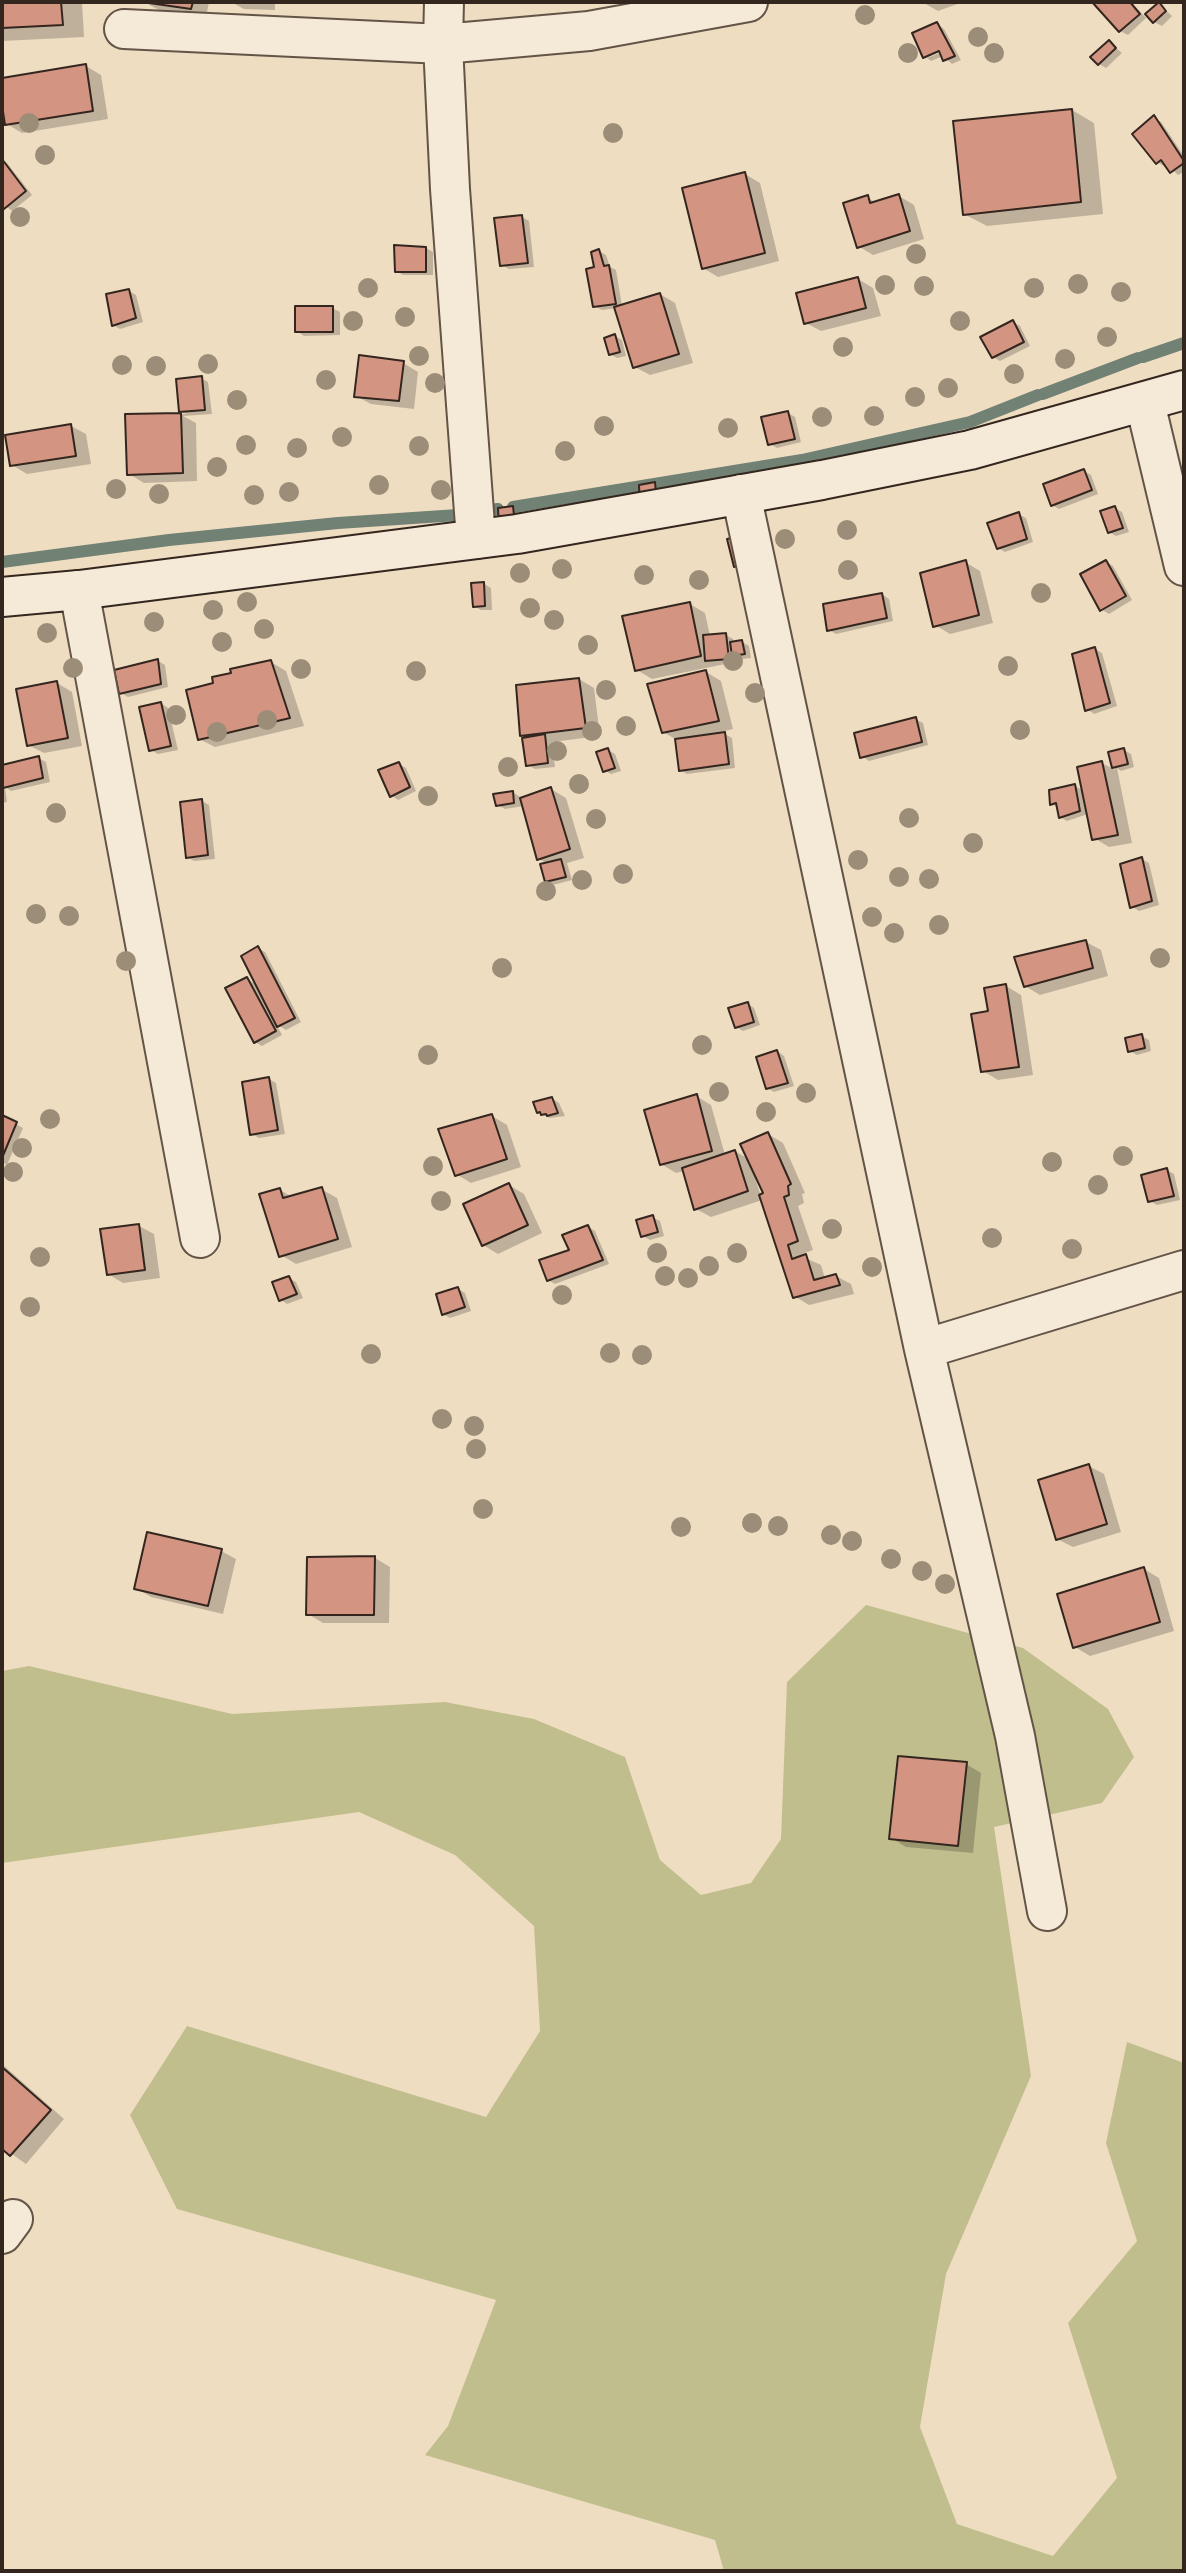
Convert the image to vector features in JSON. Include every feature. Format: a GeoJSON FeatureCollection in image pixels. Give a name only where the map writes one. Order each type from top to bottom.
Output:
{"type":"FeatureCollection","features":[{"type":"Feature","properties":{"kind":"street"},"geometry":{"type":"LineString","coordinates":[[444,2],[443,44],[450,189],[476,539]]}},
{"type":"Feature","properties":{"kind":"street"},"geometry":{"type":"LineString","coordinates":[[124,29],[443,44],[589,31],[748,2]]}},
{"type":"Feature","properties":{"kind":"street"},"geometry":{"type":"LineString","coordinates":[[2,597],[79,590],[476,539],[741,494],[970,450],[1184,390]]}},
{"type":"Feature","properties":{"kind":"street"},"geometry":{"type":"LineString","coordinates":[[1145,403],[1184,566]]}},
{"type":"Feature","properties":{"kind":"street"},"geometry":{"type":"LineString","coordinates":[[741,494],[923,1349],[1014,1737],[1047,1911]]}},
{"type":"Feature","properties":{"kind":"street"},"geometry":{"type":"LineString","coordinates":[[79,590],[200,1238]]}},
{"type":"Feature","properties":{"kind":"street"},"geometry":{"type":"LineString","coordinates":[[923,1349],[1184,1270]]}},
{"type":"Feature","properties":{"kind":"shaded area"},"geometry":{"type":"Polygon","coordinates":[[[866,1605],[1023,1648],[1108,1709],[1134,1757],[1102,1803],[994,1827],[1031,2076],[946,2274],[920,2427],[957,2524],[1053,2556],[1117,2478],[1068,2323],[1137,2241],[1106,2143],[1127,2042],[1184,2063],[1184,2571],[724,2571],[715,2540],[425,2455],[448,2426],[496,2300],[177,2209],[130,2115],[187,2026],[486,2117],[540,2031],[534,1926],[455,1855],[359,1812],[2,1863],[2,1671],[29,1666],[232,1714],[445,1702],[534,1719],[625,1757],[660,1860],[701,1895],[751,1883],[781,1839],[787,1682],[866,1605]]]}},
{"type":"Feature","properties":{"kind":"building"},"geometry":{"type":"Polygon","coordinates":[[[2,2],[61,2],[63,25],[2,28],[2,2]]]}},
{"type":"Feature","properties":{"kind":"building"},"geometry":{"type":"Polygon","coordinates":[[[142,2],[193,2],[191,9],[142,2]]]}},
{"type":"Feature","properties":{"kind":"building"},"geometry":{"type":"Polygon","coordinates":[[[1092,2],[1130,2],[1140,14],[1119,32],[1092,2]]]}},
{"type":"Feature","properties":{"kind":"building"},"geometry":{"type":"Polygon","coordinates":[[[1159,2],[1166,11],[1153,23],[1145,14],[1159,2]]]}},
{"type":"Feature","properties":{"kind":"building"},"geometry":{"type":"Polygon","coordinates":[[[937,22],[955,56],[943,61],[939,51],[923,58],[912,33],[937,22]]]}},
{"type":"Feature","properties":{"kind":"building"},"geometry":{"type":"Polygon","coordinates":[[[1109,40],[1116,48],[1098,65],[1090,57],[1109,40]]]}},
{"type":"Feature","properties":{"kind":"building"},"geometry":{"type":"Polygon","coordinates":[[[86,64],[93,111],[5,125],[2,78],[86,64]]]}},
{"type":"Feature","properties":{"kind":"building"},"geometry":{"type":"Polygon","coordinates":[[[1072,109],[1081,202],[963,215],[953,121],[1072,109]]]}},
{"type":"Feature","properties":{"kind":"building"},"geometry":{"type":"Polygon","coordinates":[[[1154,115],[1184,161],[1170,173],[1161,160],[1156,164],[1132,134],[1154,115]]]}},
{"type":"Feature","properties":{"kind":"building"},"geometry":{"type":"Polygon","coordinates":[[[2,159],[26,191],[4,209],[2,206],[2,159]]]}},
{"type":"Feature","properties":{"kind":"building"},"geometry":{"type":"Polygon","coordinates":[[[745,172],[765,253],[702,269],[682,188],[745,172]]]}},
{"type":"Feature","properties":{"kind":"building"},"geometry":{"type":"Polygon","coordinates":[[[899,194],[910,231],[857,248],[843,203],[868,195],[870,203],[899,194]]]}},
{"type":"Feature","properties":{"kind":"building"},"geometry":{"type":"Polygon","coordinates":[[[522,215],[528,263],[500,266],[494,218],[522,215]]]}},
{"type":"Feature","properties":{"kind":"building"},"geometry":{"type":"Polygon","coordinates":[[[394,245],[426,247],[426,272],[395,272],[394,245]]]}},
{"type":"Feature","properties":{"kind":"building"},"geometry":{"type":"Polygon","coordinates":[[[599,249],[604,266],[609,265],[616,304],[593,307],[586,269],[594,267],[591,252],[599,249]]]}},
{"type":"Feature","properties":{"kind":"building"},"geometry":{"type":"Polygon","coordinates":[[[858,277],[866,308],[804,324],[796,293],[858,277]]]}},
{"type":"Feature","properties":{"kind":"building"},"geometry":{"type":"Polygon","coordinates":[[[129,289],[136,318],[112,326],[106,294],[129,289]]]}},
{"type":"Feature","properties":{"kind":"building"},"geometry":{"type":"Polygon","coordinates":[[[660,293],[679,354],[633,368],[614,307],[660,293]]]}},
{"type":"Feature","properties":{"kind":"building"},"geometry":{"type":"Polygon","coordinates":[[[295,306],[333,306],[333,332],[295,332],[295,306]]]}},
{"type":"Feature","properties":{"kind":"building"},"geometry":{"type":"Polygon","coordinates":[[[1013,320],[1024,342],[992,358],[980,337],[1013,320]]]}},
{"type":"Feature","properties":{"kind":"building"},"geometry":{"type":"Polygon","coordinates":[[[615,334],[620,352],[609,355],[604,338],[615,334]]]}},
{"type":"Feature","properties":{"kind":"building"},"geometry":{"type":"Polygon","coordinates":[[[359,355],[404,361],[399,401],[354,397],[359,355]]]}},
{"type":"Feature","properties":{"kind":"building"},"geometry":{"type":"Polygon","coordinates":[[[202,376],[205,410],[179,412],[176,379],[202,376]]]}},
{"type":"Feature","properties":{"kind":"building"},"geometry":{"type":"Polygon","coordinates":[[[788,411],[795,439],[768,445],[761,417],[788,411]]]}},
{"type":"Feature","properties":{"kind":"building"},"geometry":{"type":"Polygon","coordinates":[[[181,413],[183,473],[127,475],[125,414],[181,413]]]}},
{"type":"Feature","properties":{"kind":"building"},"geometry":{"type":"Polygon","coordinates":[[[71,424],[76,456],[10,466],[5,435],[71,424]]]}},
{"type":"Feature","properties":{"kind":"building"},"geometry":{"type":"Polygon","coordinates":[[[1084,469],[1092,490],[1051,506],[1043,484],[1084,469]]]}},
{"type":"Feature","properties":{"kind":"building"},"geometry":{"type":"Polygon","coordinates":[[[655,482],[657,504],[640,507],[639,485],[655,482]]]}},
{"type":"Feature","properties":{"kind":"building"},"geometry":{"type":"Polygon","coordinates":[[[513,506],[515,525],[499,527],[498,508],[513,506]]]}},
{"type":"Feature","properties":{"kind":"building"},"geometry":{"type":"Polygon","coordinates":[[[1115,506],[1123,528],[1108,533],[1100,511],[1115,506]]]}},
{"type":"Feature","properties":{"kind":"building"},"geometry":{"type":"Polygon","coordinates":[[[1019,512],[1027,539],[997,549],[987,523],[1019,512]]]}},
{"type":"Feature","properties":{"kind":"building"},"geometry":{"type":"Polygon","coordinates":[[[740,536],[748,563],[734,567],[727,539],[740,536]]]}},
{"type":"Feature","properties":{"kind":"building"},"geometry":{"type":"Polygon","coordinates":[[[966,560],[979,615],[933,627],[920,573],[966,560]]]}},
{"type":"Feature","properties":{"kind":"building"},"geometry":{"type":"Polygon","coordinates":[[[1106,560],[1126,596],[1100,611],[1080,574],[1106,560]]]}},
{"type":"Feature","properties":{"kind":"building"},"geometry":{"type":"Polygon","coordinates":[[[484,582],[485,606],[473,607],[471,583],[484,582]]]}},
{"type":"Feature","properties":{"kind":"building"},"geometry":{"type":"Polygon","coordinates":[[[882,593],[887,618],[827,631],[823,604],[882,593]]]}},
{"type":"Feature","properties":{"kind":"building"},"geometry":{"type":"Polygon","coordinates":[[[690,602],[701,656],[635,671],[622,616],[690,602]]]}},
{"type":"Feature","properties":{"kind":"building"},"geometry":{"type":"Polygon","coordinates":[[[726,633],[729,659],[705,661],[703,635],[726,633]]]}},
{"type":"Feature","properties":{"kind":"building"},"geometry":{"type":"Polygon","coordinates":[[[742,640],[745,654],[732,656],[730,642],[742,640]]]}},
{"type":"Feature","properties":{"kind":"building"},"geometry":{"type":"Polygon","coordinates":[[[1095,647],[1110,703],[1085,711],[1072,654],[1095,647]]]}},
{"type":"Feature","properties":{"kind":"building"},"geometry":{"type":"Polygon","coordinates":[[[158,659],[161,684],[119,694],[114,670],[158,659]]]}},
{"type":"Feature","properties":{"kind":"building"},"geometry":{"type":"Polygon","coordinates":[[[271,660],[290,718],[198,740],[186,690],[213,683],[212,677],[231,673],[230,669],[271,660]]]}},
{"type":"Feature","properties":{"kind":"building"},"geometry":{"type":"Polygon","coordinates":[[[706,670],[719,721],[662,733],[647,684],[706,670]]]}},
{"type":"Feature","properties":{"kind":"building"},"geometry":{"type":"Polygon","coordinates":[[[579,678],[586,728],[520,736],[516,685],[579,678]]]}},
{"type":"Feature","properties":{"kind":"building"},"geometry":{"type":"Polygon","coordinates":[[[57,681],[68,738],[27,746],[16,689],[57,681]]]}},
{"type":"Feature","properties":{"kind":"building"},"geometry":{"type":"Polygon","coordinates":[[[161,702],[171,746],[149,751],[139,707],[161,702]]]}},
{"type":"Feature","properties":{"kind":"building"},"geometry":{"type":"Polygon","coordinates":[[[916,717],[922,742],[860,758],[854,733],[916,717]]]}},
{"type":"Feature","properties":{"kind":"building"},"geometry":{"type":"Polygon","coordinates":[[[725,732],[729,764],[679,771],[675,739],[725,732]]]}},
{"type":"Feature","properties":{"kind":"building"},"geometry":{"type":"Polygon","coordinates":[[[545,734],[548,763],[526,766],[522,738],[545,734]]]}},
{"type":"Feature","properties":{"kind":"building"},"geometry":{"type":"Polygon","coordinates":[[[608,748],[615,768],[603,772],[596,752],[608,748]]]}},
{"type":"Feature","properties":{"kind":"building"},"geometry":{"type":"Polygon","coordinates":[[[1124,748],[1128,764],[1112,768],[1108,752],[1124,748]]]}},
{"type":"Feature","properties":{"kind":"building"},"geometry":{"type":"Polygon","coordinates":[[[39,756],[43,778],[3,788],[2,765],[39,756]]]}},
{"type":"Feature","properties":{"kind":"building"},"geometry":{"type":"Polygon","coordinates":[[[1102,761],[1118,835],[1092,840],[1077,767],[1102,761]]]}},
{"type":"Feature","properties":{"kind":"building"},"geometry":{"type":"Polygon","coordinates":[[[399,762],[410,787],[390,797],[378,770],[399,762]]]}},
{"type":"Feature","properties":{"kind":"building"},"geometry":{"type":"Polygon","coordinates":[[[1075,784],[1080,811],[1059,818],[1056,803],[1050,805],[1049,790],[1075,784]]]}},
{"type":"Feature","properties":{"kind":"building"},"geometry":{"type":"Polygon","coordinates":[[[551,787],[570,849],[537,860],[520,798],[551,787]]]}},
{"type":"Feature","properties":{"kind":"building"},"geometry":{"type":"Polygon","coordinates":[[[513,791],[514,803],[496,806],[493,794],[513,791]]]}},
{"type":"Feature","properties":{"kind":"building"},"geometry":{"type":"Polygon","coordinates":[[[202,799],[208,855],[186,858],[180,802],[202,799]]]}},
{"type":"Feature","properties":{"kind":"building"},"geometry":{"type":"Polygon","coordinates":[[[1142,857],[1152,901],[1130,908],[1120,864],[1142,857]]]}},
{"type":"Feature","properties":{"kind":"building"},"geometry":{"type":"Polygon","coordinates":[[[561,859],[566,877],[545,882],[540,864],[561,859]]]}},
{"type":"Feature","properties":{"kind":"building"},"geometry":{"type":"Polygon","coordinates":[[[1086,940],[1093,968],[1024,987],[1014,957],[1086,940]]]}},
{"type":"Feature","properties":{"kind":"building"},"geometry":{"type":"Polygon","coordinates":[[[258,946],[295,1018],[277,1027],[241,956],[258,946]]]}},
{"type":"Feature","properties":{"kind":"building"},"geometry":{"type":"Polygon","coordinates":[[[247,977],[276,1031],[254,1043],[225,988],[247,977]]]}},
{"type":"Feature","properties":{"kind":"building"},"geometry":{"type":"Polygon","coordinates":[[[1006,984],[1019,1067],[981,1072],[971,1014],[988,1011],[984,988],[1006,984]]]}},
{"type":"Feature","properties":{"kind":"building"},"geometry":{"type":"Polygon","coordinates":[[[748,1002],[754,1022],[735,1028],[728,1008],[748,1002]]]}},
{"type":"Feature","properties":{"kind":"building"},"geometry":{"type":"Polygon","coordinates":[[[1142,1034],[1145,1048],[1128,1052],[1125,1038],[1142,1034]]]}},
{"type":"Feature","properties":{"kind":"building"},"geometry":{"type":"Polygon","coordinates":[[[777,1050],[788,1083],[766,1089],[756,1057],[777,1050]]]}},
{"type":"Feature","properties":{"kind":"building"},"geometry":{"type":"Polygon","coordinates":[[[269,1077],[278,1130],[250,1135],[242,1082],[269,1077]]]}},
{"type":"Feature","properties":{"kind":"building"},"geometry":{"type":"Polygon","coordinates":[[[697,1094],[712,1151],[660,1165],[644,1110],[697,1094]]]}},
{"type":"Feature","properties":{"kind":"building"},"geometry":{"type":"Polygon","coordinates":[[[552,1097],[558,1113],[547,1116],[537,1113],[533,1102],[552,1097]]]}},
{"type":"Feature","properties":{"kind":"building"},"geometry":{"type":"Polygon","coordinates":[[[492,1114],[507,1159],[455,1176],[438,1129],[492,1114]]]}},
{"type":"Feature","properties":{"kind":"building"},"geometry":{"type":"Polygon","coordinates":[[[2,1115],[17,1122],[2,1158],[2,1115]]]}},
{"type":"Feature","properties":{"kind":"building"},"geometry":{"type":"Polygon","coordinates":[[[768,1132],[791,1184],[788,1186],[789,1195],[784,1197],[798,1241],[788,1245],[792,1259],[806,1254],[814,1280],[836,1274],[840,1285],[793,1298],[759,1195],[763,1193],[740,1144],[768,1132]]]}},
{"type":"Feature","properties":{"kind":"building"},"geometry":{"type":"Polygon","coordinates":[[[735,1150],[748,1191],[694,1210],[682,1168],[735,1150]]]}},
{"type":"Feature","properties":{"kind":"building"},"geometry":{"type":"Polygon","coordinates":[[[1167,1168],[1174,1196],[1148,1202],[1141,1175],[1167,1168]]]}},
{"type":"Feature","properties":{"kind":"building"},"geometry":{"type":"Polygon","coordinates":[[[509,1183],[528,1225],[482,1246],[463,1204],[509,1183]]]}},
{"type":"Feature","properties":{"kind":"building"},"geometry":{"type":"Polygon","coordinates":[[[322,1187],[338,1239],[279,1257],[259,1194],[280,1188],[283,1198],[322,1187]]]}},
{"type":"Feature","properties":{"kind":"building"},"geometry":{"type":"Polygon","coordinates":[[[653,1215],[658,1232],[641,1237],[636,1220],[653,1215]]]}},
{"type":"Feature","properties":{"kind":"building"},"geometry":{"type":"Polygon","coordinates":[[[139,1224],[145,1270],[107,1275],[100,1229],[139,1224]]]}},
{"type":"Feature","properties":{"kind":"building"},"geometry":{"type":"Polygon","coordinates":[[[588,1225],[603,1260],[547,1281],[539,1260],[569,1250],[562,1235],[588,1225]]]}},
{"type":"Feature","properties":{"kind":"building"},"geometry":{"type":"Polygon","coordinates":[[[289,1276],[297,1294],[279,1301],[272,1282],[289,1276]]]}},
{"type":"Feature","properties":{"kind":"building"},"geometry":{"type":"Polygon","coordinates":[[[458,1287],[465,1307],[442,1315],[436,1294],[458,1287]]]}},
{"type":"Feature","properties":{"kind":"building"},"geometry":{"type":"Polygon","coordinates":[[[1089,1464],[1107,1524],[1056,1540],[1038,1480],[1089,1464]]]}},
{"type":"Feature","properties":{"kind":"building"},"geometry":{"type":"Polygon","coordinates":[[[147,1532],[222,1549],[208,1606],[134,1589],[147,1532]]]}},
{"type":"Feature","properties":{"kind":"building"},"geometry":{"type":"Polygon","coordinates":[[[375,1556],[374,1615],[306,1615],[307,1557],[375,1556]]]}},
{"type":"Feature","properties":{"kind":"building"},"geometry":{"type":"Polygon","coordinates":[[[1144,1567],[1160,1622],[1073,1648],[1057,1594],[1144,1567]]]}},
{"type":"Feature","properties":{"kind":"building"},"geometry":{"type":"Polygon","coordinates":[[[898,1756],[967,1762],[958,1846],[889,1839],[898,1756]]]}},
{"type":"Feature","properties":{"kind":"building"},"geometry":{"type":"Polygon","coordinates":[[[2,2067],[51,2110],[10,2156],[2,2149],[2,2067]]]}},
{"type":"Feature","properties":{"kind":"waterway"},"geometry":{"type":"LineString","coordinates":[[1143,357],[1184,343]]}},
{"type":"Feature","properties":{"kind":"waterway"},"geometry":{"type":"LineString","coordinates":[[1043,394],[1138,358]]}},
{"type":"Feature","properties":{"kind":"waterway"},"geometry":{"type":"LineString","coordinates":[[513,507],[802,460],[970,422],[1038,395]]}},
{"type":"Feature","properties":{"kind":"waterway"},"geometry":{"type":"LineString","coordinates":[[2,562],[169,540],[338,523],[458,515],[498,509]]}}]}
